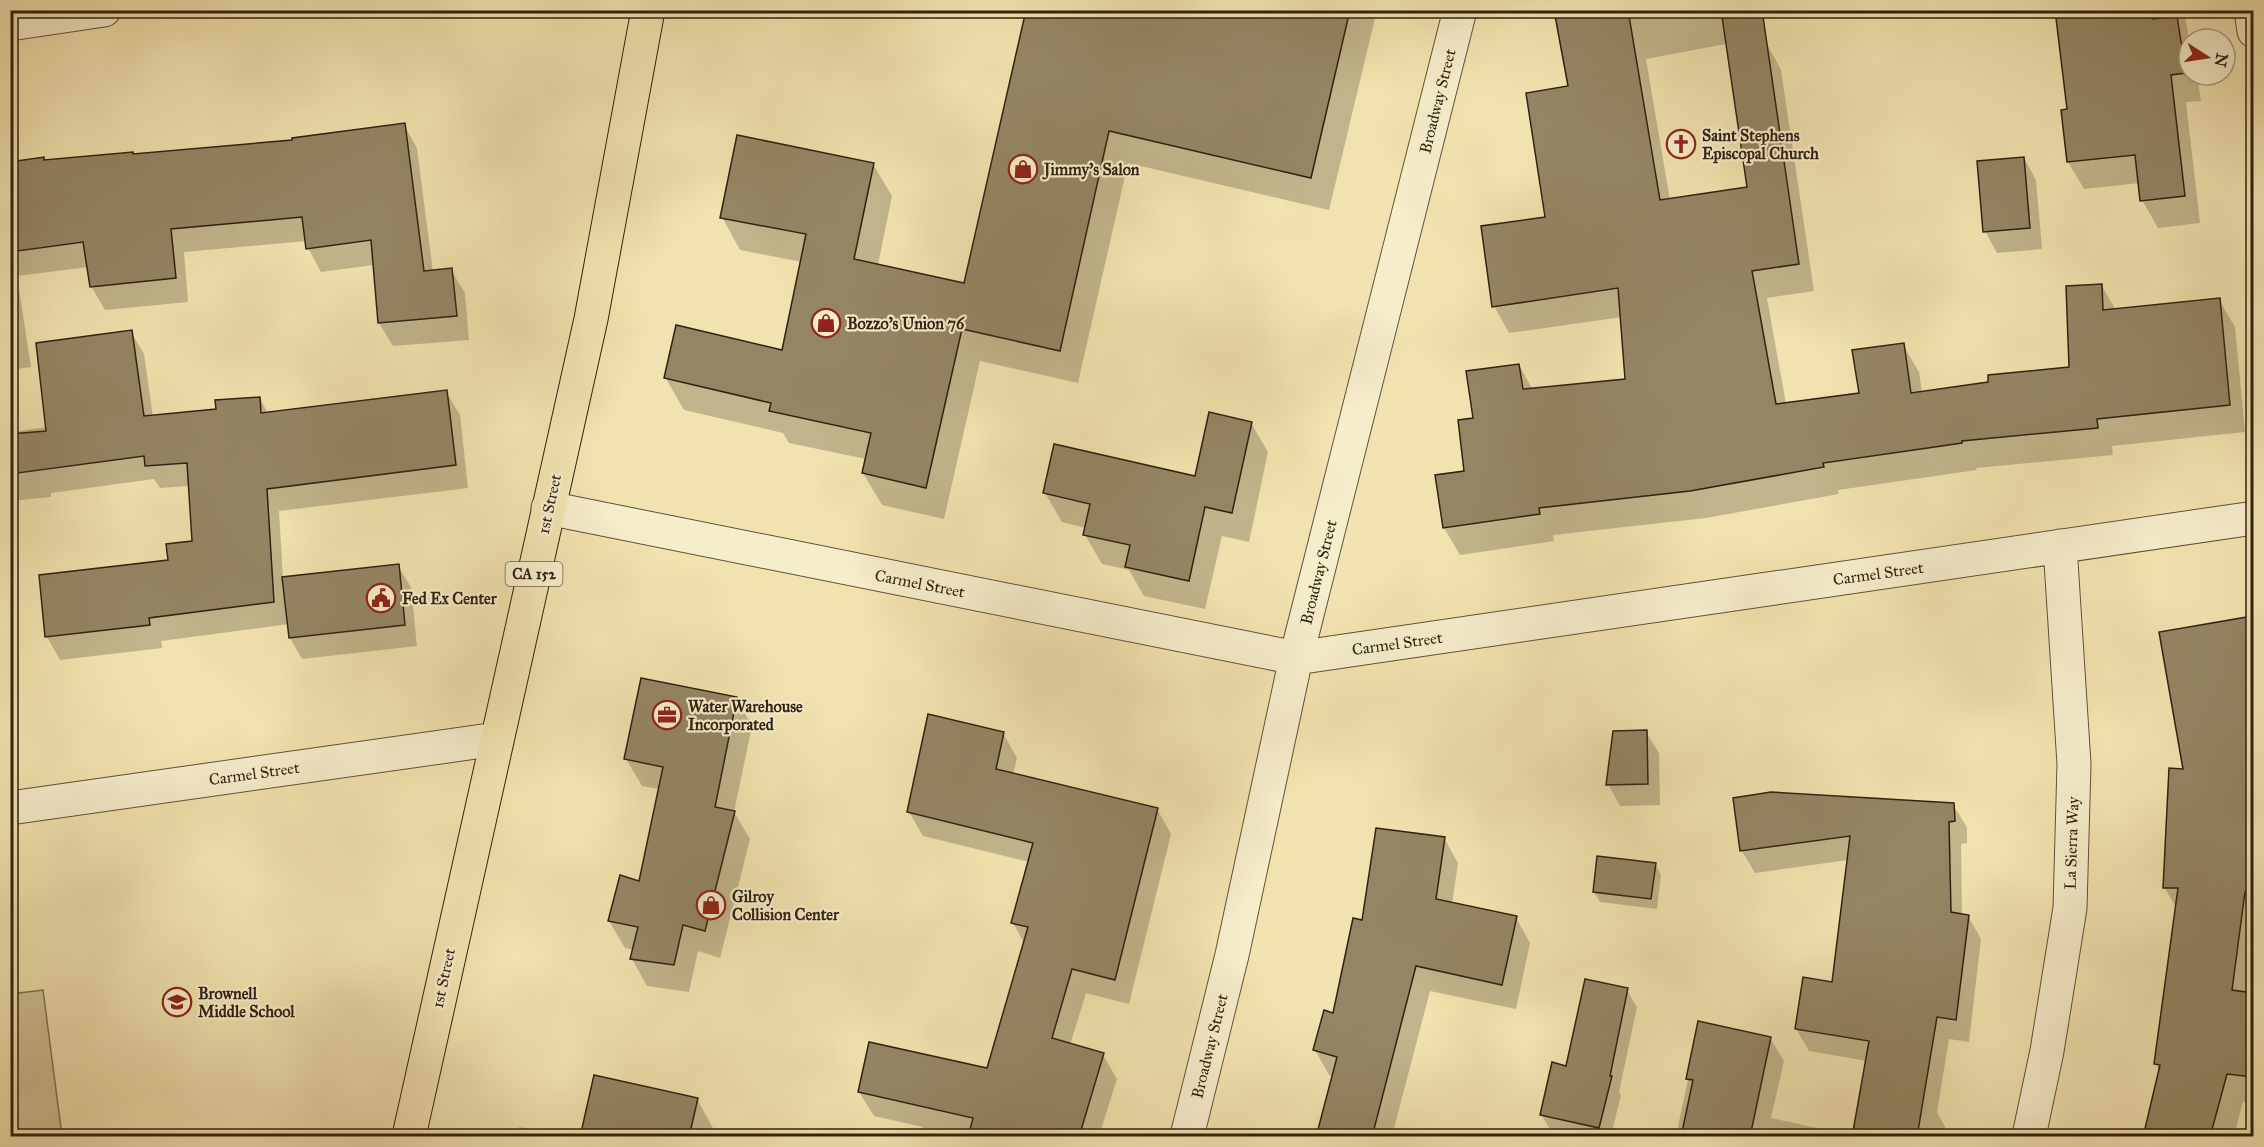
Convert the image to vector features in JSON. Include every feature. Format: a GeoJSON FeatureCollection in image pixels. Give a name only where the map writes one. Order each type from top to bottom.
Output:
{"type":"FeatureCollection","features":[{"type":"Feature","properties":{"kind":"main road","name":"1st Street"},"geometry":{"type":"LineString","coordinates":[[409,1137],[602,266],[648,10]]}},
{"type":"Feature","properties":{"kind":"street"},"geometry":{"type":"LineString","coordinates":[[10,24],[104,10]]}},
{"type":"Feature","properties":{"kind":"street","name":"Broadway Street"},"geometry":{"type":"LineString","coordinates":[[1187,1137],[1232,955],[1296,658],[1460,10]]}},
{"type":"Feature","properties":{"kind":"street"},"geometry":{"type":"LineString","coordinates":[[2251,10],[2253,31]]}},
{"type":"Feature","properties":{"kind":"street","name":"Carmel Street"},"geometry":{"type":"LineString","coordinates":[[548,508],[1296,658],[2253,518]]}},
{"type":"Feature","properties":{"kind":"street","name":"La Sierra Way"},"geometry":{"type":"LineString","coordinates":[[2029,1137],[2047,1051],[2070,908],[2073,764],[2060,546]]}},
{"type":"Feature","properties":{"kind":"street","name":"Carmel Street"},"geometry":{"type":"LineString","coordinates":[[10,808],[497,739]]}},
{"type":"Feature","properties":{"kind":"shaded area"},"geometry":{"type":"Polygon","coordinates":[[[43,990],[62,1136],[11,1136],[11,994],[43,990]]]}},
{"type":"Feature","properties":{"kind":"building"},"geometry":{"type":"Polygon","coordinates":[[[1026,10],[1350,10],[1311,178],[1109,131],[1060,351],[962,329],[926,488],[862,473],[871,433],[769,411],[771,403],[664,378],[676,325],[782,350],[806,234],[720,218],[737,135],[874,163],[854,259],[964,283],[1026,10]]]}},
{"type":"Feature","properties":{"kind":"building"},"geometry":{"type":"Polygon","coordinates":[[[1554,10],[1628,10],[1660,200],[1747,187],[1721,10],[1762,10],[1799,264],[1752,271],[1776,404],[1859,393],[1852,350],[1904,343],[1911,393],[1988,382],[1988,375],[2069,367],[2066,286],[2102,284],[2103,310],[2220,298],[2230,405],[2097,419],[2098,428],[1962,441],[1962,443],[1823,463],[1824,467],[1690,491],[1539,508],[1540,514],[1443,528],[1435,475],[1464,471],[1458,420],[1473,418],[1466,371],[1519,364],[1523,389],[1625,379],[1618,288],[1492,307],[1481,226],[1545,217],[1526,93],[1568,86],[1554,10]]]}},
{"type":"Feature","properties":{"kind":"building"},"geometry":{"type":"Polygon","coordinates":[[[2055,10],[2152,10],[2153,19],[2177,16],[2177,74],[2171,75],[2185,196],[2140,201],[2135,155],[2067,162],[2061,110],[2067,109],[2055,10]]]}},
{"type":"Feature","properties":{"kind":"building"},"geometry":{"type":"Polygon","coordinates":[[[405,123],[424,271],[452,268],[457,316],[378,323],[371,240],[306,249],[302,217],[171,229],[176,278],[90,287],[83,242],[10,252],[10,162],[44,157],[44,160],[133,152],[133,154],[292,140],[292,138],[405,123]]]}},
{"type":"Feature","properties":{"kind":"building"},"geometry":{"type":"Polygon","coordinates":[[[2024,157],[2030,228],[1983,232],[1977,161],[2024,157]]]}},
{"type":"Feature","properties":{"kind":"building"},"geometry":{"type":"Polygon","coordinates":[[[132,330],[144,416],[216,409],[215,400],[260,397],[261,413],[447,390],[456,465],[267,489],[274,602],[149,618],[150,625],[45,637],[39,575],[168,560],[166,544],[192,541],[187,463],[145,466],[144,456],[10,474],[10,434],[46,431],[36,343],[132,330]]]}},
{"type":"Feature","properties":{"kind":"building"},"geometry":{"type":"Polygon","coordinates":[[[1209,412],[1252,422],[1232,513],[1205,507],[1189,581],[1125,567],[1130,545],[1083,535],[1090,504],[1043,493],[1054,444],[1195,476],[1209,412]]]}},
{"type":"Feature","properties":{"kind":"building"},"geometry":{"type":"Polygon","coordinates":[[[399,564],[405,625],[289,638],[282,577],[399,564]]]}},
{"type":"Feature","properties":{"kind":"building"},"geometry":{"type":"Polygon","coordinates":[[[2253,616],[2253,892],[2245,892],[2232,990],[2253,993],[2253,1077],[2227,1074],[2210,1137],[2143,1137],[2160,1065],[2154,1064],[2178,888],[2163,888],[2169,768],[2183,769],[2159,632],[2253,616]]]}},
{"type":"Feature","properties":{"kind":"building"},"geometry":{"type":"Polygon","coordinates":[[[641,678],[737,697],[715,807],[735,811],[705,931],[683,925],[674,965],[630,959],[638,927],[608,921],[620,875],[639,881],[663,767],[624,759],[641,678]]]}},
{"type":"Feature","properties":{"kind":"building"},"geometry":{"type":"Polygon","coordinates":[[[928,714],[1004,732],[996,769],[1158,808],[1115,980],[1072,969],[1052,1038],[1104,1053],[1079,1137],[968,1137],[973,1118],[858,1092],[869,1042],[987,1068],[1028,927],[1011,923],[1033,843],[907,812],[928,714]]]}},
{"type":"Feature","properties":{"kind":"building"},"geometry":{"type":"Polygon","coordinates":[[[1647,730],[1648,784],[1606,785],[1613,731],[1647,730]]]}},
{"type":"Feature","properties":{"kind":"building"},"geometry":{"type":"Polygon","coordinates":[[[1771,792],[1954,803],[1955,821],[1949,822],[1951,912],[1969,915],[1956,1020],[1937,1017],[1917,1137],[1852,1137],[1869,1041],[1795,1029],[1803,977],[1832,982],[1850,836],[1740,851],[1733,798],[1771,792]]]}},
{"type":"Feature","properties":{"kind":"building"},"geometry":{"type":"Polygon","coordinates":[[[1376,828],[1445,837],[1436,899],[1517,916],[1502,985],[1416,966],[1372,1137],[1316,1137],[1337,1057],[1313,1050],[1324,1010],[1333,1013],[1353,918],[1362,920],[1376,828]]]}},
{"type":"Feature","properties":{"kind":"building"},"geometry":{"type":"Polygon","coordinates":[[[1597,856],[1656,863],[1651,899],[1593,892],[1597,856]]]}},
{"type":"Feature","properties":{"kind":"building"},"geometry":{"type":"Polygon","coordinates":[[[1585,979],[1628,988],[1610,1076],[1612,1076],[1599,1128],[1540,1115],[1552,1062],[1566,1066],[1585,979]]]}},
{"type":"Feature","properties":{"kind":"building"},"geometry":{"type":"Polygon","coordinates":[[[1698,1021],[1771,1037],[1750,1137],[1681,1137],[1693,1080],[1686,1079],[1698,1021]]]}},
{"type":"Feature","properties":{"kind":"building"},"geometry":{"type":"Polygon","coordinates":[[[594,1075],[698,1098],[689,1137],[580,1137],[594,1075]]]}},
{"type":"Feature","properties":{"kind":"place","name":"Saint Stephens Episcopal Church"},"geometry":{"type":"Point","coordinates":[1681,144]}},
{"type":"Feature","properties":{"kind":"place","name":"Jimmy's Salon"},"geometry":{"type":"Point","coordinates":[1023,169]}},
{"type":"Feature","properties":{"kind":"place","name":"Bozzo’s Union 76"},"geometry":{"type":"Point","coordinates":[826,323]}},
{"type":"Feature","properties":{"kind":"place","name":"Fed Ex Center"},"geometry":{"type":"Point","coordinates":[381,598]}},
{"type":"Feature","properties":{"kind":"place","name":"Water Warehouse Incorporated"},"geometry":{"type":"Point","coordinates":[667,715]}},
{"type":"Feature","properties":{"kind":"place","name":"Gilroy Collision Center"},"geometry":{"type":"Point","coordinates":[711,905]}},
{"type":"Feature","properties":{"kind":"place","name":"Brownell Middle School"},"geometry":{"type":"Point","coordinates":[177,1002]}}]}
